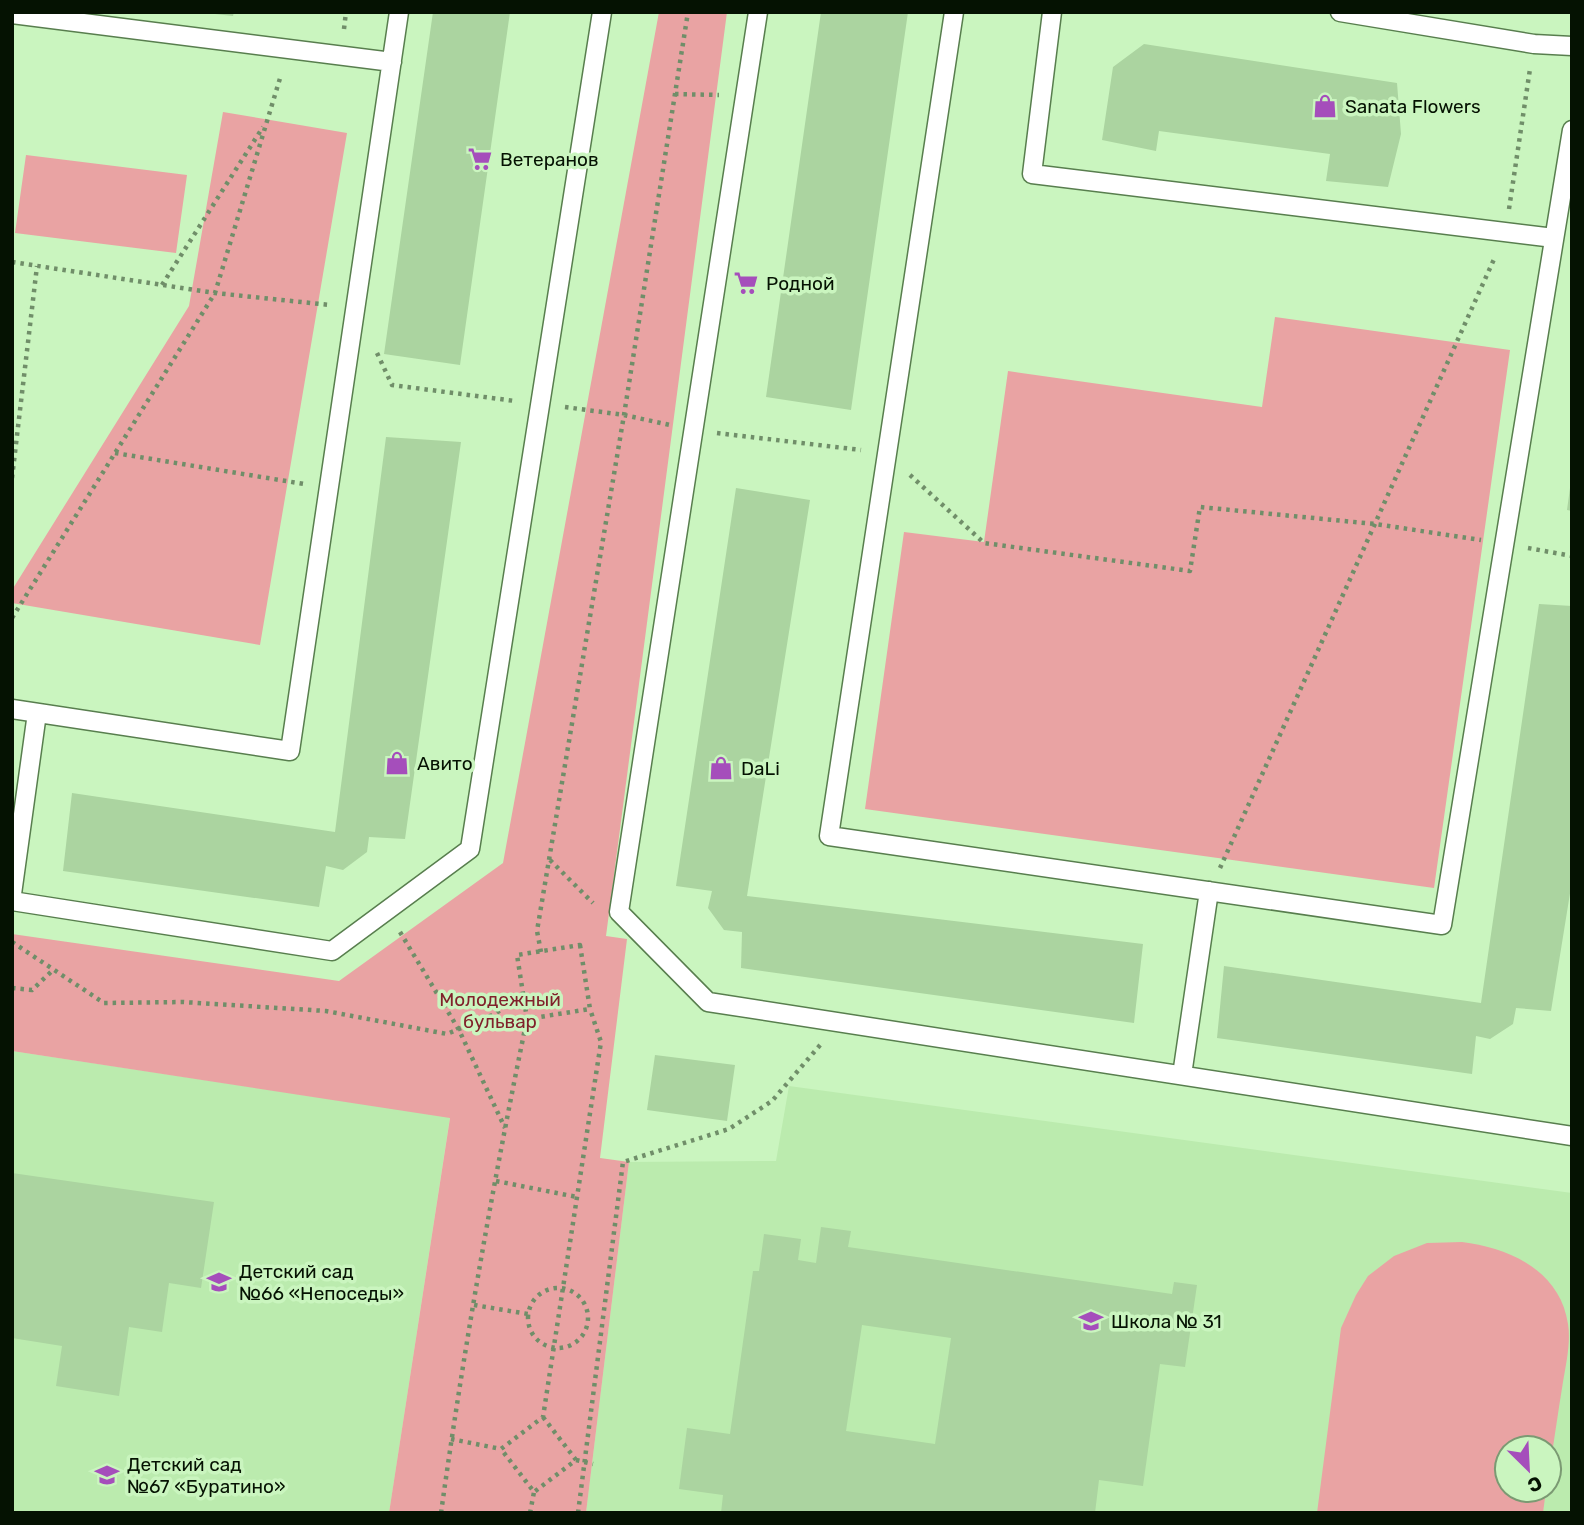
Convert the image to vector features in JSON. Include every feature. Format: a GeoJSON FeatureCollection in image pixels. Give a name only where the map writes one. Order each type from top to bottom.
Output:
{"type":"FeatureCollection","features":[{"type":"Feature","properties":{"kind":"lane"},"geometry":{"type":"LineString","coordinates":[[12,709],[290,751],[399,12]]}},
{"type":"Feature","properties":{"kind":"lane"},"geometry":{"type":"LineString","coordinates":[[12,901],[332,951],[470,849],[602,12]]}},
{"type":"Feature","properties":{"kind":"lane"},"geometry":{"type":"LineString","coordinates":[[758,12],[619,912],[708,1002],[1572,1136]]}},
{"type":"Feature","properties":{"kind":"lane"},"geometry":{"type":"LineString","coordinates":[[954,12],[829,836],[1442,925],[1572,130]]}},
{"type":"Feature","properties":{"kind":"lane"},"geometry":{"type":"LineString","coordinates":[[1052,12],[1032,174],[1554,237]]}},
{"type":"Feature","properties":{"kind":"lane"},"geometry":{"type":"LineString","coordinates":[[1340,12],[1534,44],[1572,46]]}},
{"type":"Feature","properties":{"kind":"lane"},"geometry":{"type":"LineString","coordinates":[[12,14],[392,62]]}},
{"type":"Feature","properties":{"kind":"lane"},"geometry":{"type":"LineString","coordinates":[[12,894],[37,713]]}},
{"type":"Feature","properties":{"kind":"lane"},"geometry":{"type":"LineString","coordinates":[[1182,1075],[1209,891]]}},
{"type":"Feature","properties":{"kind":"path"},"geometry":{"type":"LineString","coordinates":[[333,34],[344,30],[346,12]]}},
{"type":"Feature","properties":{"kind":"path"},"geometry":{"type":"LineString","coordinates":[[541,952],[537,931],[624,415],[688,12]]}},
{"type":"Feature","properties":{"kind":"path"},"geometry":{"type":"LineString","coordinates":[[1209,891],[1506,232],[1534,44]]}},
{"type":"Feature","properties":{"kind":"path"},"geometry":{"type":"LineString","coordinates":[[12,618],[215,293],[289,49]]}},
{"type":"Feature","properties":{"kind":"path"},"geometry":{"type":"LineString","coordinates":[[675,94],[716,97],[746,85]]}},
{"type":"Feature","properties":{"kind":"path"},"geometry":{"type":"LineString","coordinates":[[162,285],[267,120]]}},
{"type":"Feature","properties":{"kind":"path"},"geometry":{"type":"LineString","coordinates":[[12,262],[215,293],[355,308]]}},
{"type":"Feature","properties":{"kind":"path"},"geometry":{"type":"LineString","coordinates":[[12,478],[37,266]]}},
{"type":"Feature","properties":{"kind":"path"},"geometry":{"type":"LineString","coordinates":[[376,352],[392,385],[624,415],[693,430],[887,453],[984,543],[1190,571],[1200,507],[1375,524],[1572,556]]}},
{"type":"Feature","properties":{"kind":"path"},"geometry":{"type":"LineString","coordinates":[[115,453],[328,488]]}},
{"type":"Feature","properties":{"kind":"path"},"geometry":{"type":"LineString","coordinates":[[387,910],[459,1030],[505,1128]]}},
{"type":"Feature","properties":{"kind":"path"},"geometry":{"type":"LineString","coordinates":[[12,942],[104,1003],[183,1002],[326,1011],[447,1034],[495,1014],[523,993]]}},
{"type":"Feature","properties":{"kind":"path"},"geometry":{"type":"LineString","coordinates":[[441,1513],[474,1305],[527,1019],[517,955],[580,945],[590,1009],[601,1042],[562,1287],[555,1348],[543,1417],[501,1449]]}},
{"type":"Feature","properties":{"kind":"path"},"geometry":{"type":"LineString","coordinates":[[12,988],[32,990],[54,969]]}},
{"type":"Feature","properties":{"kind":"path"},"geometry":{"type":"LineString","coordinates":[[527,1019],[590,1009]]}},
{"type":"Feature","properties":{"kind":"path"},"geometry":{"type":"LineString","coordinates":[[578,1513],[623,1162],[729,1129],[772,1101],[840,1023]]}},
{"type":"Feature","properties":{"kind":"path"},"geometry":{"type":"LineString","coordinates":[[496,1181],[577,1197]]}},
{"type":"Feature","properties":{"kind":"path"},"geometry":{"type":"LineString","coordinates":[[562,1287],[580,1297],[588,1316],[586,1329],[579,1339],[568,1346],[555,1348],[543,1345],[534,1336],[529,1326],[528,1314],[531,1302],[540,1294],[550,1288],[562,1287]]}},
{"type":"Feature","properties":{"kind":"path"},"geometry":{"type":"LineString","coordinates":[[474,1305],[528,1314]]}},
{"type":"Feature","properties":{"kind":"path"},"geometry":{"type":"LineString","coordinates":[[543,1417],[576,1460],[593,1464]]}},
{"type":"Feature","properties":{"kind":"path"},"geometry":{"type":"LineString","coordinates":[[451,1439],[501,1449],[534,1492]]}},
{"type":"Feature","properties":{"kind":"path"},"geometry":{"type":"LineString","coordinates":[[530,1513],[534,1492],[576,1460]]}},
{"type":"Feature","properties":{"kind":"shaded area","name":"Детский сад №66 «Непоседы»"},"geometry":{"type":"Polygon","coordinates":[[[12,1051],[450,1117],[389,1513],[12,1513],[12,1051]]]}},
{"type":"Feature","properties":{"kind":"shaded area","name":"Школа № 31"},"geometry":{"type":"Polygon","coordinates":[[[789,1086],[1572,1193],[1572,1513],[586,1513],[629,1162],[776,1161],[789,1086]]]}},
{"type":"Feature","properties":{"kind":"green space","name":"Молодежный бульвар"},"geometry":{"type":"Polygon","coordinates":[[[659,12],[727,12],[606,936],[627,939],[600,1158],[629,1162],[586,1513],[389,1513],[450,1118],[12,1051],[12,934],[339,981],[503,863],[659,12]]]}},
{"type":"Feature","properties":{"kind":"green space"},"geometry":{"type":"Polygon","coordinates":[[[223,112],[347,133],[260,645],[12,603],[12,590],[189,306],[223,112]]]}},
{"type":"Feature","properties":{"kind":"green space"},"geometry":{"type":"Polygon","coordinates":[[[26,155],[187,175],[176,253],[15,233],[26,155]]]}},
{"type":"Feature","properties":{"kind":"green space"},"geometry":{"type":"Polygon","coordinates":[[[1275,317],[1510,350],[1434,888],[865,809],[904,532],[984,542],[1008,371],[1262,407],[1275,317]]]}},
{"type":"Feature","properties":{"kind":"green space"},"geometry":{"type":"Polygon","coordinates":[[[1462,1242],[1514,1256],[1543,1276],[1555,1289],[1563,1305],[1568,1324],[1569,1346],[1555,1434],[1493,1434],[1493,1504],[1544,1504],[1543,1513],[1317,1513],[1341,1328],[1368,1276],[1394,1256],[1427,1243],[1462,1242]]]}},
{"type":"Feature","properties":{"kind":"building"},"geometry":{"type":"Polygon","coordinates":[[[215,12],[234,12],[233,16],[215,12]]]}},
{"type":"Feature","properties":{"kind":"building"},"geometry":{"type":"Polygon","coordinates":[[[433,12],[510,12],[460,365],[384,354],[433,12]]]}},
{"type":"Feature","properties":{"kind":"building"},"geometry":{"type":"Polygon","coordinates":[[[821,12],[908,12],[851,410],[766,397],[821,12]]]}},
{"type":"Feature","properties":{"kind":"building"},"geometry":{"type":"Polygon","coordinates":[[[1144,44],[1397,83],[1401,134],[1388,187],[1326,181],[1330,154],[1159,131],[1156,151],[1102,140],[1113,67],[1144,44]]]}},
{"type":"Feature","properties":{"kind":"building"},"geometry":{"type":"Polygon","coordinates":[[[386,437],[461,442],[405,839],[369,837],[367,852],[343,870],[326,866],[319,907],[63,871],[72,793],[335,832],[386,437]]]}},
{"type":"Feature","properties":{"kind":"building"},"geometry":{"type":"Polygon","coordinates":[[[736,488],[810,500],[747,896],[1143,944],[1134,1023],[741,968],[742,932],[724,930],[708,908],[712,891],[676,886],[736,488]]]}},
{"type":"Feature","properties":{"kind":"building"},"geometry":{"type":"Polygon","coordinates":[[[1570,488],[1572,489],[1572,511],[1567,510],[1570,488]]]}},
{"type":"Feature","properties":{"kind":"building"},"geometry":{"type":"Polygon","coordinates":[[[1539,604],[1572,606],[1572,881],[1551,1011],[1516,1008],[1513,1024],[1490,1039],[1476,1036],[1472,1074],[1217,1038],[1224,966],[1481,1003],[1539,604]]]}},
{"type":"Feature","properties":{"kind":"building"},"geometry":{"type":"Polygon","coordinates":[[[655,1055],[735,1065],[727,1121],[647,1110],[655,1055]]]}},
{"type":"Feature","properties":{"kind":"building"},"geometry":{"type":"Polygon","coordinates":[[[12,1173],[214,1202],[201,1288],[169,1283],[162,1332],[129,1327],[119,1396],[56,1386],[62,1346],[12,1338],[12,1173]]]}},
{"type":"Feature","properties":{"kind":"building"},"geometry":{"type":"Polygon","coordinates":[[[821,1227],[851,1231],[848,1247],[1172,1294],[1174,1282],[1197,1285],[1185,1367],[1160,1364],[1143,1486],[1099,1480],[1095,1513],[721,1513],[723,1495],[679,1489],[687,1428],[730,1434],[753,1271],[759,1271],[764,1234],[801,1239],[798,1260],[816,1263],[821,1227]],[[862,1325],[846,1431],[935,1444],[951,1338],[862,1325]]]}},
{"type":"Feature","properties":{"kind":"place","name":"Sanata Flowers"},"geometry":{"type":"Point","coordinates":[1325,106]}},
{"type":"Feature","properties":{"kind":"place","name":"Ветеранов"},"geometry":{"type":"Point","coordinates":[480,159]}},
{"type":"Feature","properties":{"kind":"place","name":"Родной"},"geometry":{"type":"Point","coordinates":[746,283]}},
{"type":"Feature","properties":{"kind":"place","name":"Авито"},"geometry":{"type":"Point","coordinates":[397,763]}},
{"type":"Feature","properties":{"kind":"place","name":"DaLi"},"geometry":{"type":"Point","coordinates":[721,768]}},
{"type":"Feature","properties":{"kind":"place","name":"Детский сад №66 «Непоседы»"},"geometry":{"type":"Point","coordinates":[219,1282]}},
{"type":"Feature","properties":{"kind":"place","name":"Школа № 31"},"geometry":{"type":"Point","coordinates":[1091,1321]}},
{"type":"Feature","properties":{"kind":"place","name":"Детский сад №67 «Буратино»"},"geometry":{"type":"Point","coordinates":[107,1475]}}]}
